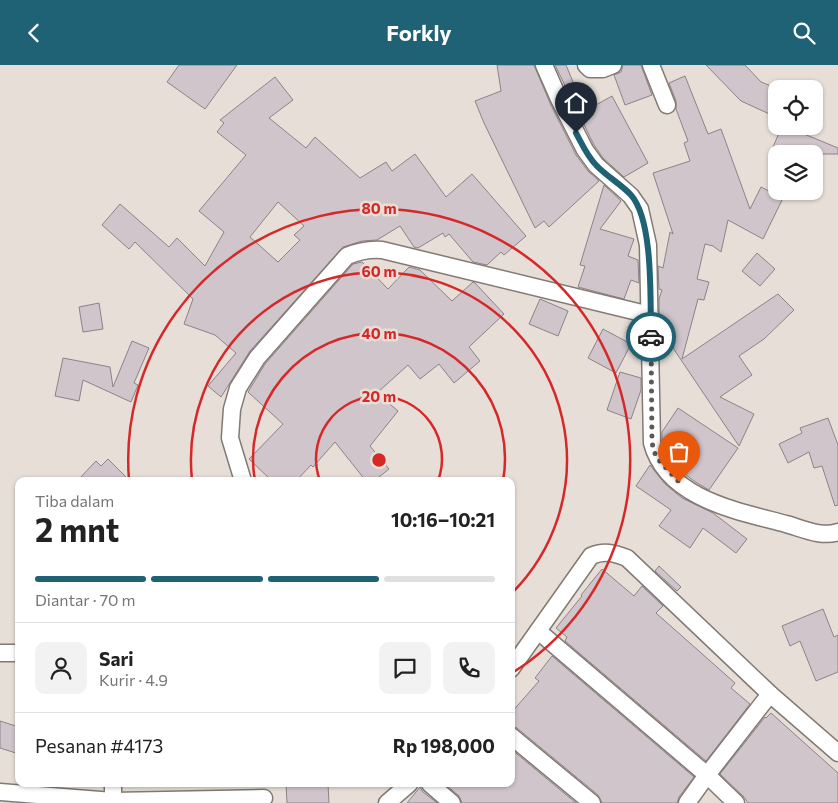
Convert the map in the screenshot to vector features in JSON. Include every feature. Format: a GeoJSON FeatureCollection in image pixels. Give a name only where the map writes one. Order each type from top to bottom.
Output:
{"type":"FeatureCollection","features":[{"type":"Feature","properties":{"kind":"street"},"geometry":{"type":"LineString","coordinates":[[544,65],[585,150],[596,165],[631,196],[640,209],[648,245],[652,443],[656,457],[670,474],[688,489],[720,507],[818,533],[838,532]]}},
{"type":"Feature","properties":{"kind":"street"},"geometry":{"type":"LineString","coordinates":[[586,65],[590,69],[603,69],[613,65]]}},
{"type":"Feature","properties":{"kind":"street"},"geometry":{"type":"LineString","coordinates":[[650,65],[666,105]]}},
{"type":"Feature","properties":{"kind":"street"},"geometry":{"type":"LineString","coordinates":[[242,477],[230,438],[232,409],[238,388],[257,358],[347,256],[360,251],[382,250],[650,315]]}},
{"type":"Feature","properties":{"kind":"street"},"geometry":{"type":"LineString","coordinates":[[515,663],[591,557],[600,553],[618,555],[628,558],[770,694],[838,753]]}},
{"type":"Feature","properties":{"kind":"street"},"geometry":{"type":"LineString","coordinates":[[538,631],[707,775],[736,803]]}},
{"type":"Feature","properties":{"kind":"street"},"geometry":{"type":"LineString","coordinates":[[0,653],[15,653]]}},
{"type":"Feature","properties":{"kind":"street"},"geometry":{"type":"LineString","coordinates":[[687,803],[770,694]]}},
{"type":"Feature","properties":{"kind":"street"},"geometry":{"type":"LineString","coordinates":[[515,739],[592,803]]}},
{"type":"Feature","properties":{"kind":"street"},"geometry":{"type":"LineString","coordinates":[[113,787],[113,802]]}},
{"type":"Feature","properties":{"kind":"street"},"geometry":{"type":"LineString","coordinates":[[387,803],[406,787]]}},
{"type":"Feature","properties":{"kind":"street"},"geometry":{"type":"LineString","coordinates":[[433,787],[452,803]]}},
{"type":"Feature","properties":{"kind":"street"},"geometry":{"type":"LineString","coordinates":[[0,792],[113,802],[264,795]]}},
{"type":"Feature","properties":{"kind":"building"},"geometry":{"type":"Polygon","coordinates":[[[179,65],[237,65],[205,109],[167,82],[179,65]]]}},
{"type":"Feature","properties":{"kind":"building"},"geometry":{"type":"Polygon","coordinates":[[[497,65],[534,65],[550,103],[576,155],[588,171],[599,181],[549,227],[544,221],[535,228],[475,101],[501,91],[497,65]]]}},
{"type":"Feature","properties":{"kind":"building"},"geometry":{"type":"Polygon","coordinates":[[[555,65],[566,65],[585,111],[612,96],[648,163],[624,177],[603,158],[594,145],[555,65]]]}},
{"type":"Feature","properties":{"kind":"building"},"geometry":{"type":"Polygon","coordinates":[[[623,65],[641,65],[652,95],[625,105],[614,75],[621,72],[623,65]]]}},
{"type":"Feature","properties":{"kind":"building"},"geometry":{"type":"Polygon","coordinates":[[[706,65],[745,65],[761,82],[768,85],[768,113],[741,101],[706,65]]]}},
{"type":"Feature","properties":{"kind":"building"},"geometry":{"type":"Polygon","coordinates":[[[685,76],[708,134],[721,129],[750,209],[761,187],[768,190],[768,200],[782,200],[763,239],[728,220],[721,252],[713,246],[705,244],[697,279],[709,282],[704,300],[698,299],[682,359],[778,294],[794,310],[764,339],[739,356],[752,375],[720,397],[754,414],[739,446],[671,345],[660,342],[662,319],[659,319],[659,299],[662,290],[659,289],[658,266],[663,268],[670,232],[673,234],[653,173],[690,161],[684,143],[688,141],[669,83],[685,76]]]}},
{"type":"Feature","properties":{"kind":"building"},"geometry":{"type":"Polygon","coordinates":[[[275,77],[293,100],[269,118],[306,148],[315,137],[360,178],[386,162],[392,171],[415,154],[446,197],[472,174],[526,236],[504,255],[501,252],[487,265],[473,262],[449,234],[445,237],[443,233],[418,248],[414,247],[400,226],[377,240],[362,241],[343,247],[250,351],[221,397],[208,386],[236,353],[215,335],[184,324],[193,299],[135,242],[129,249],[102,225],[120,204],[169,247],[177,238],[205,266],[224,232],[199,211],[246,155],[217,132],[224,123],[220,120],[275,77]],[[278,202],[250,237],[278,262],[300,240],[294,235],[304,226],[278,202]]]}},
{"type":"Feature","properties":{"kind":"building"},"geometry":{"type":"Polygon","coordinates":[[[778,135],[806,135],[838,148],[838,154],[823,154],[823,145],[774,145],[778,135]]]}},
{"type":"Feature","properties":{"kind":"building"},"geometry":{"type":"Polygon","coordinates":[[[604,185],[621,201],[600,229],[634,239],[628,256],[638,260],[639,283],[631,280],[624,299],[578,287],[585,266],[580,265],[604,185]]]}},
{"type":"Feature","properties":{"kind":"building"},"geometry":{"type":"Polygon","coordinates":[[[757,253],[775,269],[760,286],[742,271],[757,253]]]}},
{"type":"Feature","properties":{"kind":"building"},"geometry":{"type":"Polygon","coordinates":[[[362,262],[388,289],[409,267],[420,270],[452,301],[473,282],[504,314],[469,347],[480,361],[454,383],[439,364],[420,379],[408,365],[377,393],[398,411],[370,446],[389,469],[379,477],[363,477],[335,442],[313,467],[311,465],[300,477],[268,477],[249,459],[283,424],[248,392],[265,364],[353,264],[362,262]]]}},
{"type":"Feature","properties":{"kind":"building"},"geometry":{"type":"Polygon","coordinates":[[[540,299],[568,311],[558,336],[529,324],[540,299]]]}},
{"type":"Feature","properties":{"kind":"building"},"geometry":{"type":"Polygon","coordinates":[[[99,303],[103,329],[83,332],[79,307],[99,303]]]}},
{"type":"Feature","properties":{"kind":"building"},"geometry":{"type":"Polygon","coordinates":[[[603,329],[631,344],[616,373],[588,358],[603,329]]]}},
{"type":"Feature","properties":{"kind":"building"},"geometry":{"type":"Polygon","coordinates":[[[132,341],[149,348],[134,383],[138,385],[131,402],[83,380],[79,401],[55,396],[63,358],[110,367],[113,387],[132,341]]]}},
{"type":"Feature","properties":{"kind":"building"},"geometry":{"type":"Polygon","coordinates":[[[620,372],[641,378],[641,390],[631,419],[607,410],[620,372]]]}},
{"type":"Feature","properties":{"kind":"building"},"geometry":{"type":"Polygon","coordinates":[[[678,408],[738,448],[709,490],[680,470],[669,457],[662,441],[662,432],[678,408]]]}},
{"type":"Feature","properties":{"kind":"building"},"geometry":{"type":"Polygon","coordinates":[[[828,418],[838,445],[838,505],[835,506],[822,466],[814,468],[809,452],[788,463],[779,444],[802,433],[800,428],[828,418]]]}},
{"type":"Feature","properties":{"kind":"building"},"geometry":{"type":"Polygon","coordinates":[[[108,459],[126,477],[81,477],[96,461],[101,466],[108,459]]]}},
{"type":"Feature","properties":{"kind":"building"},"geometry":{"type":"Polygon","coordinates":[[[650,465],[665,484],[682,498],[713,513],[747,539],[736,553],[703,528],[690,548],[659,526],[671,510],[636,486],[650,465]]]}},
{"type":"Feature","properties":{"kind":"building"},"geometry":{"type":"Polygon","coordinates":[[[659,566],[681,587],[677,591],[655,571],[659,566]]]}},
{"type":"Feature","properties":{"kind":"building"},"geometry":{"type":"Polygon","coordinates":[[[602,569],[634,596],[642,586],[663,606],[656,613],[735,683],[731,688],[750,704],[706,761],[565,641],[567,637],[556,628],[602,569]]]}},
{"type":"Feature","properties":{"kind":"building"},"geometry":{"type":"Polygon","coordinates":[[[823,609],[834,637],[838,635],[838,672],[816,681],[800,641],[790,646],[782,626],[823,609]]]}},
{"type":"Feature","properties":{"kind":"building"},"geometry":{"type":"Polygon","coordinates":[[[552,656],[694,777],[679,797],[677,803],[602,803],[598,795],[515,727],[515,708],[539,681],[535,678],[552,656]]]}},
{"type":"Feature","properties":{"kind":"building"},"geometry":{"type":"Polygon","coordinates":[[[771,713],[838,773],[838,803],[748,803],[720,774],[765,717],[771,713]]]}},
{"type":"Feature","properties":{"kind":"building"},"geometry":{"type":"Polygon","coordinates":[[[0,721],[15,726],[15,753],[0,748],[0,721]]]}},
{"type":"Feature","properties":{"kind":"building"},"geometry":{"type":"Polygon","coordinates":[[[515,752],[576,803],[462,803],[459,796],[448,787],[515,787],[515,752]]]}},
{"type":"Feature","properties":{"kind":"building"},"geometry":{"type":"Polygon","coordinates":[[[286,787],[328,787],[329,803],[287,803],[286,787]]]}},
{"type":"Feature","properties":{"kind":"building"},"geometry":{"type":"Polygon","coordinates":[[[420,787],[423,792],[437,803],[407,803],[420,787]]]}},
{"type":"Feature","properties":{"kind":"way so far"},"geometry":{"type":"LineString","coordinates":[[651,337],[652,443],[656,457],[679,482]]}},
{"type":"Feature","properties":{"kind":"route"},"geometry":{"type":"LineString","coordinates":[[576,133],[596,165],[631,196],[640,209],[648,245],[651,337]]}}]}
